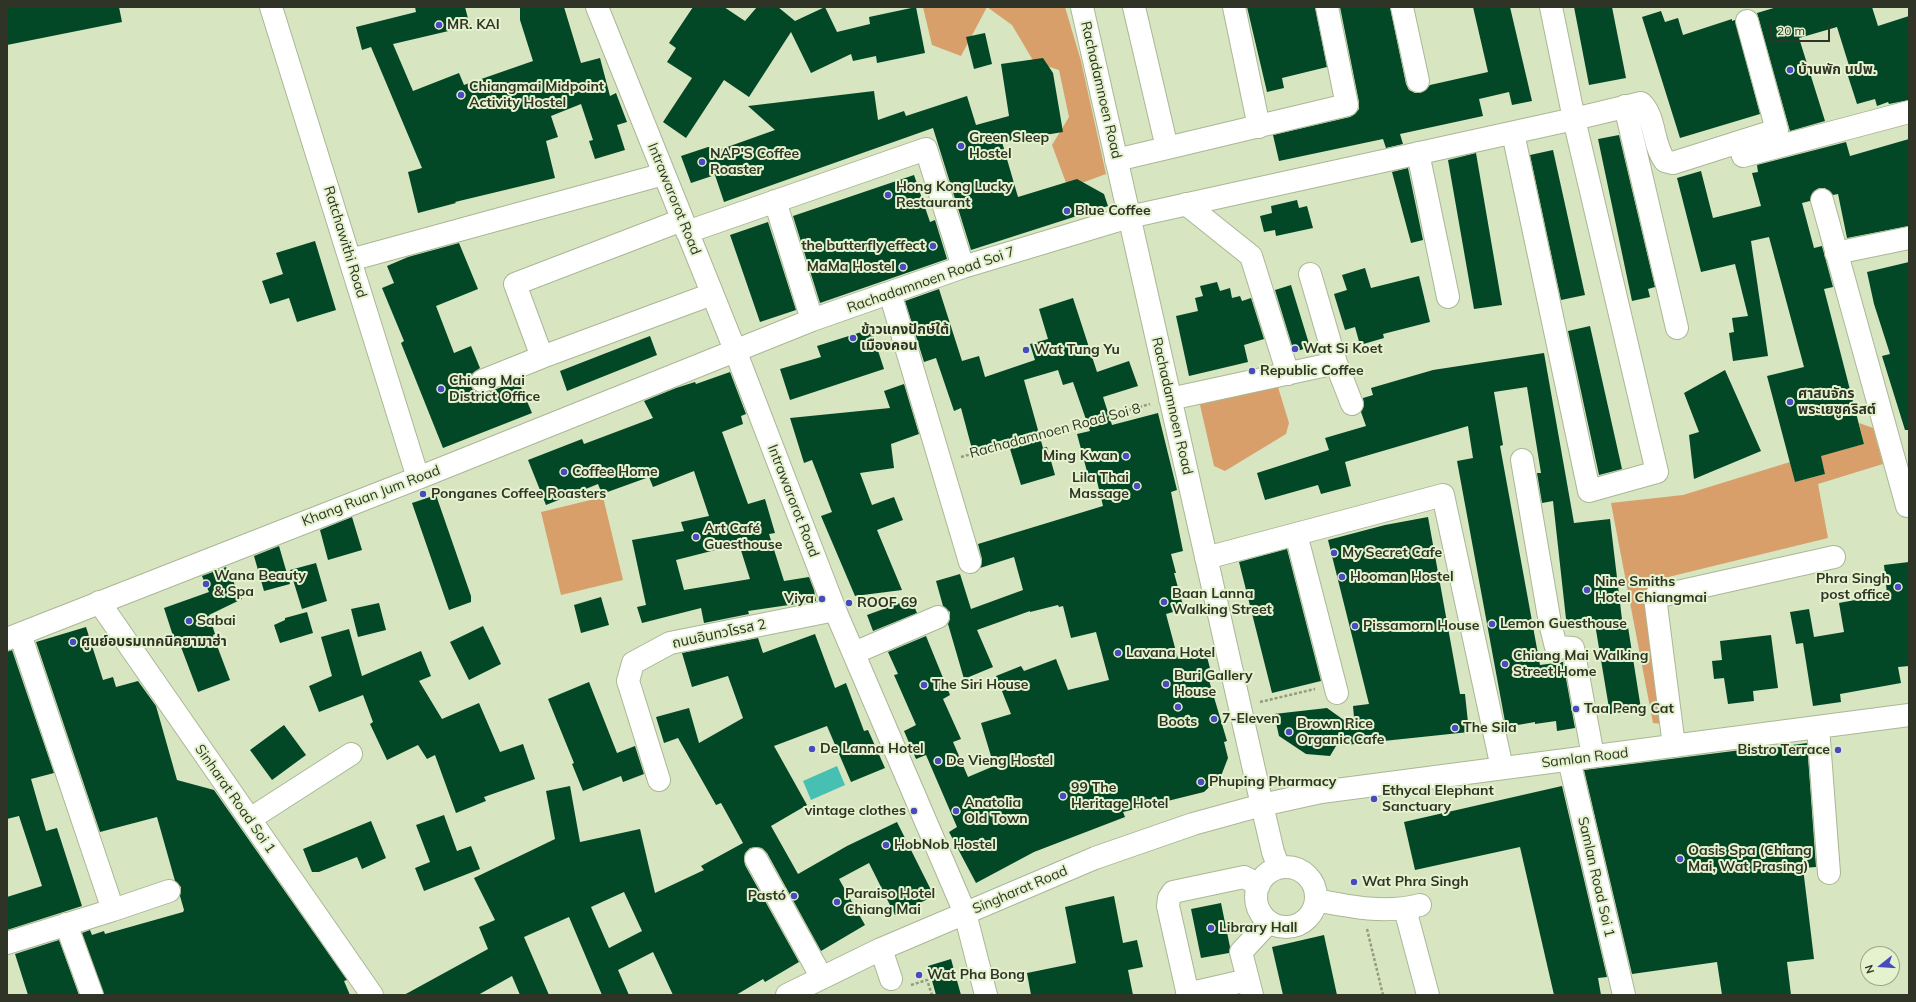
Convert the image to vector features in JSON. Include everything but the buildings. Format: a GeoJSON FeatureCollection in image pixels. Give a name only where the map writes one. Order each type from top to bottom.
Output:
{"type":"FeatureCollection","features":[{"type":"Feature","properties":{"kind":"street","name":"Ratchawithi Road"},"geometry":{"type":"LineString","coordinates":[[271,7],[418,478]]}},
{"type":"Feature","properties":{"kind":"street","name":"Intrawarorot Road"},"geometry":{"type":"LineString","coordinates":[[597,7],[735,350],[835,610],[965,913],[986,995]]}},
{"type":"Feature","properties":{"kind":"street","name":"Rachadamnoen Road"},"geometry":{"type":"LineString","coordinates":[[1082,7],[1262,805],[1273,852],[1279,868]]}},
{"type":"Feature","properties":{"kind":"street"},"geometry":{"type":"LineString","coordinates":[[1134,7],[1167,148]]}},
{"type":"Feature","properties":{"kind":"street"},"geometry":{"type":"LineString","coordinates":[[1234,7],[1258,127]]}},
{"type":"Feature","properties":{"kind":"street"},"geometry":{"type":"LineString","coordinates":[[1116,160],[1347,105],[1327,7]]}},
{"type":"Feature","properties":{"kind":"street"},"geometry":{"type":"LineString","coordinates":[[1402,7],[1418,80]]}},
{"type":"Feature","properties":{"kind":"street"},"geometry":{"type":"LineString","coordinates":[[1513,132],[1589,491],[1657,472],[1574,119],[1551,7]]}},
{"type":"Feature","properties":{"kind":"street"},"geometry":{"type":"LineString","coordinates":[[1747,21],[1777,130],[1739,142],[1743,156],[1909,112]]}},
{"type":"Feature","properties":{"kind":"street","name":"Rachadamnoen Road Soi 7"},"geometry":{"type":"LineString","coordinates":[[735,350],[812,320],[963,267],[1129,217],[1574,119],[1625,106],[1641,103],[1647,108],[1660,154],[1665,161],[1673,163],[1739,142]]}},
{"type":"Feature","properties":{"kind":"street"},"geometry":{"type":"LineString","coordinates":[[1625,106],[1677,328]]}},
{"type":"Feature","properties":{"kind":"street"},"geometry":{"type":"LineString","coordinates":[[542,357],[514,284],[685,226],[775,201],[926,149],[963,267]]}},
{"type":"Feature","properties":{"kind":"street"},"geometry":{"type":"LineString","coordinates":[[1418,153],[1448,297]]}},
{"type":"Feature","properties":{"kind":"street"},"geometry":{"type":"LineString","coordinates":[[350,260],[664,174]]}},
{"type":"Feature","properties":{"kind":"street"},"geometry":{"type":"LineString","coordinates":[[1822,200],[1907,506]]}},
{"type":"Feature","properties":{"kind":"street"},"geometry":{"type":"LineString","coordinates":[[775,201],[812,320]]}},
{"type":"Feature","properties":{"kind":"street"},"geometry":{"type":"LineString","coordinates":[[1186,204],[1251,256],[1288,374]]}},
{"type":"Feature","properties":{"kind":"street"},"geometry":{"type":"LineString","coordinates":[[1836,253],[1909,238]]}},
{"type":"Feature","properties":{"kind":"street"},"geometry":{"type":"LineString","coordinates":[[1310,274],[1336,363],[1352,404]]}},
{"type":"Feature","properties":{"kind":"street"},"geometry":{"type":"LineString","coordinates":[[890,293],[970,562]]}},
{"type":"Feature","properties":{"kind":"street"},"geometry":{"type":"LineString","coordinates":[[482,381],[542,357],[712,294]]}},
{"type":"Feature","properties":{"kind":"street","name":"Khang Ruan Jum Road"},"geometry":{"type":"LineString","coordinates":[[14,637],[99,602],[418,478],[735,350]]}},
{"type":"Feature","properties":{"kind":"street"},"geometry":{"type":"LineString","coordinates":[[1170,399],[1336,363]]}},
{"type":"Feature","properties":{"kind":"street"},"geometry":{"type":"LineString","coordinates":[[1522,460],[1550,623],[1556,647],[1573,648],[1593,756]]}},
{"type":"Feature","properties":{"kind":"street"},"geometry":{"type":"LineString","coordinates":[[1206,558],[1443,495],[1502,768]]}},
{"type":"Feature","properties":{"kind":"street"},"geometry":{"type":"LineString","coordinates":[[1296,534],[1336,689]]}},
{"type":"Feature","properties":{"kind":"street"},"geometry":{"type":"LineString","coordinates":[[1674,746],[1655,597],[1834,558]]}},
{"type":"Feature","properties":{"kind":"street","name":"Sinharat Road Soi 1"},"geometry":{"type":"LineString","coordinates":[[99,602],[372,995]]}},
{"type":"Feature","properties":{"kind":"street","name":"ถนนอินทวโรรส 2"},"geometry":{"type":"LineString","coordinates":[[658,780],[628,681],[633,663],[670,643],[835,610]]}},
{"type":"Feature","properties":{"kind":"street"},"geometry":{"type":"LineString","coordinates":[[854,653],[938,617]]}},
{"type":"Feature","properties":{"kind":"street"},"geometry":{"type":"LineString","coordinates":[[14,637],[113,910]]}},
{"type":"Feature","properties":{"kind":"street","name":"Samlan Road"},"geometry":{"type":"LineString","coordinates":[[1262,805],[1321,792],[1909,715]]}},
{"type":"Feature","properties":{"kind":"street"},"geometry":{"type":"LineString","coordinates":[[1818,727],[1829,873]]}},
{"type":"Feature","properties":{"kind":"street"},"geometry":{"type":"LineString","coordinates":[[250,820],[351,754]]}},
{"type":"Feature","properties":{"kind":"street","name":"Samlan Road Soi 1"},"geometry":{"type":"LineString","coordinates":[[1568,760],[1624,995]]}},
{"type":"Feature","properties":{"kind":"street","name":"Singharat Road"},"geometry":{"type":"LineString","coordinates":[[787,995],[882,949],[1095,858],[1166,832],[1262,805]]}},
{"type":"Feature","properties":{"kind":"street"},"geometry":{"type":"LineString","coordinates":[[756,859],[822,978]]}},
{"type":"Feature","properties":{"kind":"street"},"geometry":{"type":"LineString","coordinates":[[1288,867],[1298,869],[1306,874],[1314,886],[1316,900],[1313,910],[1307,919],[1299,924],[1289,927],[1279,926],[1269,922],[1262,914],[1258,905],[1256,895],[1259,885],[1264,878],[1279,868],[1288,867]]}},
{"type":"Feature","properties":{"kind":"street"},"geometry":{"type":"LineString","coordinates":[[1259,885],[1244,877],[1173,892],[1169,898],[1168,906],[1187,995],[1250,988],[1241,952],[1269,922]]}},
{"type":"Feature","properties":{"kind":"street"},"geometry":{"type":"LineString","coordinates":[[7,943],[169,891]]}},
{"type":"Feature","properties":{"kind":"street"},"geometry":{"type":"LineString","coordinates":[[972,941],[978,926],[1000,898]]}},
{"type":"Feature","properties":{"kind":"street"},"geometry":{"type":"LineString","coordinates":[[1316,900],[1362,909],[1413,907],[1428,995]]}},
{"type":"Feature","properties":{"kind":"street"},"geometry":{"type":"LineString","coordinates":[[66,924],[92,995]]}},
{"type":"Feature","properties":{"kind":"street"},"geometry":{"type":"LineString","coordinates":[[882,949],[891,979]]}},
{"type":"Feature","properties":{"kind":"path","name":"Rachadamnoen Road Soi 8"},"geometry":{"type":"LineString","coordinates":[[940,462],[1170,399]]}},
{"type":"Feature","properties":{"kind":"path"},"geometry":{"type":"LineString","coordinates":[[1240,706],[1336,689]]}},
{"type":"Feature","properties":{"kind":"path"},"geometry":{"type":"LineString","coordinates":[[1362,909],[1383,995]]}},
{"type":"Feature","properties":{"kind":"shaded area"},"geometry":{"type":"Polygon","coordinates":[[[923,7],[987,7],[961,56],[932,45],[923,7]]]}},
{"type":"Feature","properties":{"kind":"shaded area"},"geometry":{"type":"Polygon","coordinates":[[[987,7],[1065,7],[1081,61],[1106,174],[1068,188],[1052,145],[1069,117],[1059,70],[1034,62],[1012,25],[987,7]]]}},
{"type":"Feature","properties":{"kind":"shaded area"},"geometry":{"type":"Polygon","coordinates":[[[1270,384],[1278,387],[1289,423],[1286,434],[1225,471],[1214,466],[1200,405],[1207,397],[1270,384]]]}},
{"type":"Feature","properties":{"kind":"shaded area"},"geometry":{"type":"Polygon","coordinates":[[[1859,423],[1873,428],[1883,464],[1818,484],[1828,538],[1652,581],[1662,724],[1653,723],[1611,503],[1683,495],[1790,462],[1795,482],[1825,474],[1813,428],[1826,454],[1864,444],[1859,423]]]}},
{"type":"Feature","properties":{"kind":"shaded area"},"geometry":{"type":"Polygon","coordinates":[[[603,497],[623,580],[561,595],[541,512],[603,497]]]}},
{"type":"Feature","properties":{"kind":"water"},"geometry":{"type":"Polygon","coordinates":[[[837,766],[845,785],[811,800],[803,781],[837,766]]]}},
{"type":"Feature","properties":{"kind":"place","name":"MR. KAI"},"geometry":{"type":"Point","coordinates":[439,25]}},
{"type":"Feature","properties":{"kind":"place","name":"บ้านพัก นปพ."},"geometry":{"type":"Point","coordinates":[1790,70]}},
{"type":"Feature","properties":{"kind":"place","name":"Chiangmai Midpoint Activity Hostel"},"geometry":{"type":"Point","coordinates":[461,95]}},
{"type":"Feature","properties":{"kind":"place","name":"Green Sleep Hostel"},"geometry":{"type":"Point","coordinates":[961,146]}},
{"type":"Feature","properties":{"kind":"place","name":"NAP'S Coffee Roaster"},"geometry":{"type":"Point","coordinates":[702,162]}},
{"type":"Feature","properties":{"kind":"place","name":"Hong Kong Lucky Restaurant"},"geometry":{"type":"Point","coordinates":[888,195]}},
{"type":"Feature","properties":{"kind":"place","name":"Blue Coffee"},"geometry":{"type":"Point","coordinates":[1067,211]}},
{"type":"Feature","properties":{"kind":"place","name":"the butterfly effect"},"geometry":{"type":"Point","coordinates":[933,246]}},
{"type":"Feature","properties":{"kind":"place","name":"MaMa Hostel"},"geometry":{"type":"Point","coordinates":[903,267]}},
{"type":"Feature","properties":{"kind":"place","name":"ข้าวแกงปักษ์ใต้ เมืองคอน"},"geometry":{"type":"Point","coordinates":[853,338]}},
{"type":"Feature","properties":{"kind":"place","name":"Wat Si Koet"},"geometry":{"type":"Point","coordinates":[1295,349]}},
{"type":"Feature","properties":{"kind":"place","name":"Wat Tung Yu"},"geometry":{"type":"Point","coordinates":[1026,350]}},
{"type":"Feature","properties":{"kind":"place","name":"Republic Coffee"},"geometry":{"type":"Point","coordinates":[1252,371]}},
{"type":"Feature","properties":{"kind":"place","name":"Chiang Mai District Office"},"geometry":{"type":"Point","coordinates":[441,389]}},
{"type":"Feature","properties":{"kind":"place","name":"ศาสนจักร พระเยซูคริสต์"},"geometry":{"type":"Point","coordinates":[1790,402]}},
{"type":"Feature","properties":{"kind":"place","name":"Ming Kwan"},"geometry":{"type":"Point","coordinates":[1126,456]}},
{"type":"Feature","properties":{"kind":"place","name":"Coffee Home"},"geometry":{"type":"Point","coordinates":[564,472]}},
{"type":"Feature","properties":{"kind":"place","name":"Lila Thai Massage"},"geometry":{"type":"Point","coordinates":[1137,486]}},
{"type":"Feature","properties":{"kind":"place","name":"Ponganes Coffee Roasters"},"geometry":{"type":"Point","coordinates":[423,494]}},
{"type":"Feature","properties":{"kind":"place","name":"Art Café Guesthouse"},"geometry":{"type":"Point","coordinates":[696,537]}},
{"type":"Feature","properties":{"kind":"place","name":"My Secret Cafe"},"geometry":{"type":"Point","coordinates":[1334,553]}},
{"type":"Feature","properties":{"kind":"place","name":"Hooman Hostel"},"geometry":{"type":"Point","coordinates":[1342,577]}},
{"type":"Feature","properties":{"kind":"place","name":"Wana Beauty & Spa"},"geometry":{"type":"Point","coordinates":[206,584]}},
{"type":"Feature","properties":{"kind":"place","name":"Phra Singh post office"},"geometry":{"type":"Point","coordinates":[1898,587]}},
{"type":"Feature","properties":{"kind":"place","name":"Nine Smiths Hotel Chiangmai"},"geometry":{"type":"Point","coordinates":[1587,590]}},
{"type":"Feature","properties":{"kind":"place","name":"Viya"},"geometry":{"type":"Point","coordinates":[822,599]}},
{"type":"Feature","properties":{"kind":"place","name":"Baan Lanna Walking Street"},"geometry":{"type":"Point","coordinates":[1164,602]}},
{"type":"Feature","properties":{"kind":"place","name":"ROOF 69"},"geometry":{"type":"Point","coordinates":[849,603]}},
{"type":"Feature","properties":{"kind":"place","name":"Sabai"},"geometry":{"type":"Point","coordinates":[189,621]}},
{"type":"Feature","properties":{"kind":"place","name":"Lemon Guesthouse"},"geometry":{"type":"Point","coordinates":[1492,624]}},
{"type":"Feature","properties":{"kind":"place","name":"Pissamorn House"},"geometry":{"type":"Point","coordinates":[1355,626]}},
{"type":"Feature","properties":{"kind":"place","name":"ศูนย์อบรมเทคนิคยามาฮ่า"},"geometry":{"type":"Point","coordinates":[73,642]}},
{"type":"Feature","properties":{"kind":"place","name":"Lavana Hotel"},"geometry":{"type":"Point","coordinates":[1118,653]}},
{"type":"Feature","properties":{"kind":"place","name":"Chiang Mai Walking Street Home"},"geometry":{"type":"Point","coordinates":[1505,664]}},
{"type":"Feature","properties":{"kind":"place","name":"Buri Gallery House"},"geometry":{"type":"Point","coordinates":[1166,684]}},
{"type":"Feature","properties":{"kind":"place","name":"The Siri House"},"geometry":{"type":"Point","coordinates":[924,685]}},
{"type":"Feature","properties":{"kind":"place","name":"Boots"},"geometry":{"type":"Point","coordinates":[1178,707]}},
{"type":"Feature","properties":{"kind":"place","name":"Taa Peng Cat"},"geometry":{"type":"Point","coordinates":[1576,709]}},
{"type":"Feature","properties":{"kind":"place","name":"7-Eleven"},"geometry":{"type":"Point","coordinates":[1214,719]}},
{"type":"Feature","properties":{"kind":"place","name":"The Sila"},"geometry":{"type":"Point","coordinates":[1455,728]}},
{"type":"Feature","properties":{"kind":"place","name":"Brown Rice Organic Cafe"},"geometry":{"type":"Point","coordinates":[1289,732]}},
{"type":"Feature","properties":{"kind":"place","name":"De Lanna Hotel"},"geometry":{"type":"Point","coordinates":[812,749]}},
{"type":"Feature","properties":{"kind":"place","name":"Bistro Terrace"},"geometry":{"type":"Point","coordinates":[1838,750]}},
{"type":"Feature","properties":{"kind":"place","name":"De Vieng Hostel"},"geometry":{"type":"Point","coordinates":[938,761]}},
{"type":"Feature","properties":{"kind":"place","name":"Phuping Pharmacy"},"geometry":{"type":"Point","coordinates":[1201,782]}},
{"type":"Feature","properties":{"kind":"place","name":"99 The Heritage Hotel"},"geometry":{"type":"Point","coordinates":[1063,796]}},
{"type":"Feature","properties":{"kind":"place","name":"Ethycal Elephant Sanctuary"},"geometry":{"type":"Point","coordinates":[1374,799]}},
{"type":"Feature","properties":{"kind":"place","name":"vintage clothes"},"geometry":{"type":"Point","coordinates":[914,811]}},
{"type":"Feature","properties":{"kind":"place","name":"Anatolia Old Town"},"geometry":{"type":"Point","coordinates":[956,811]}},
{"type":"Feature","properties":{"kind":"place","name":"HobNob Hostel"},"geometry":{"type":"Point","coordinates":[886,845]}},
{"type":"Feature","properties":{"kind":"place","name":"Oasis Spa (Chiang Mai, Wat Prasing)"},"geometry":{"type":"Point","coordinates":[1680,859]}},
{"type":"Feature","properties":{"kind":"place","name":"Wat Phra Singh"},"geometry":{"type":"Point","coordinates":[1354,882]}},
{"type":"Feature","properties":{"kind":"place","name":"Pastó"},"geometry":{"type":"Point","coordinates":[794,896]}},
{"type":"Feature","properties":{"kind":"place","name":"Paraiso Hotel Chiang Mai"},"geometry":{"type":"Point","coordinates":[837,902]}},
{"type":"Feature","properties":{"kind":"place","name":"Library Hall"},"geometry":{"type":"Point","coordinates":[1211,928]}},
{"type":"Feature","properties":{"kind":"place","name":"Wat Pha Bong"},"geometry":{"type":"Point","coordinates":[919,975]}}]}
